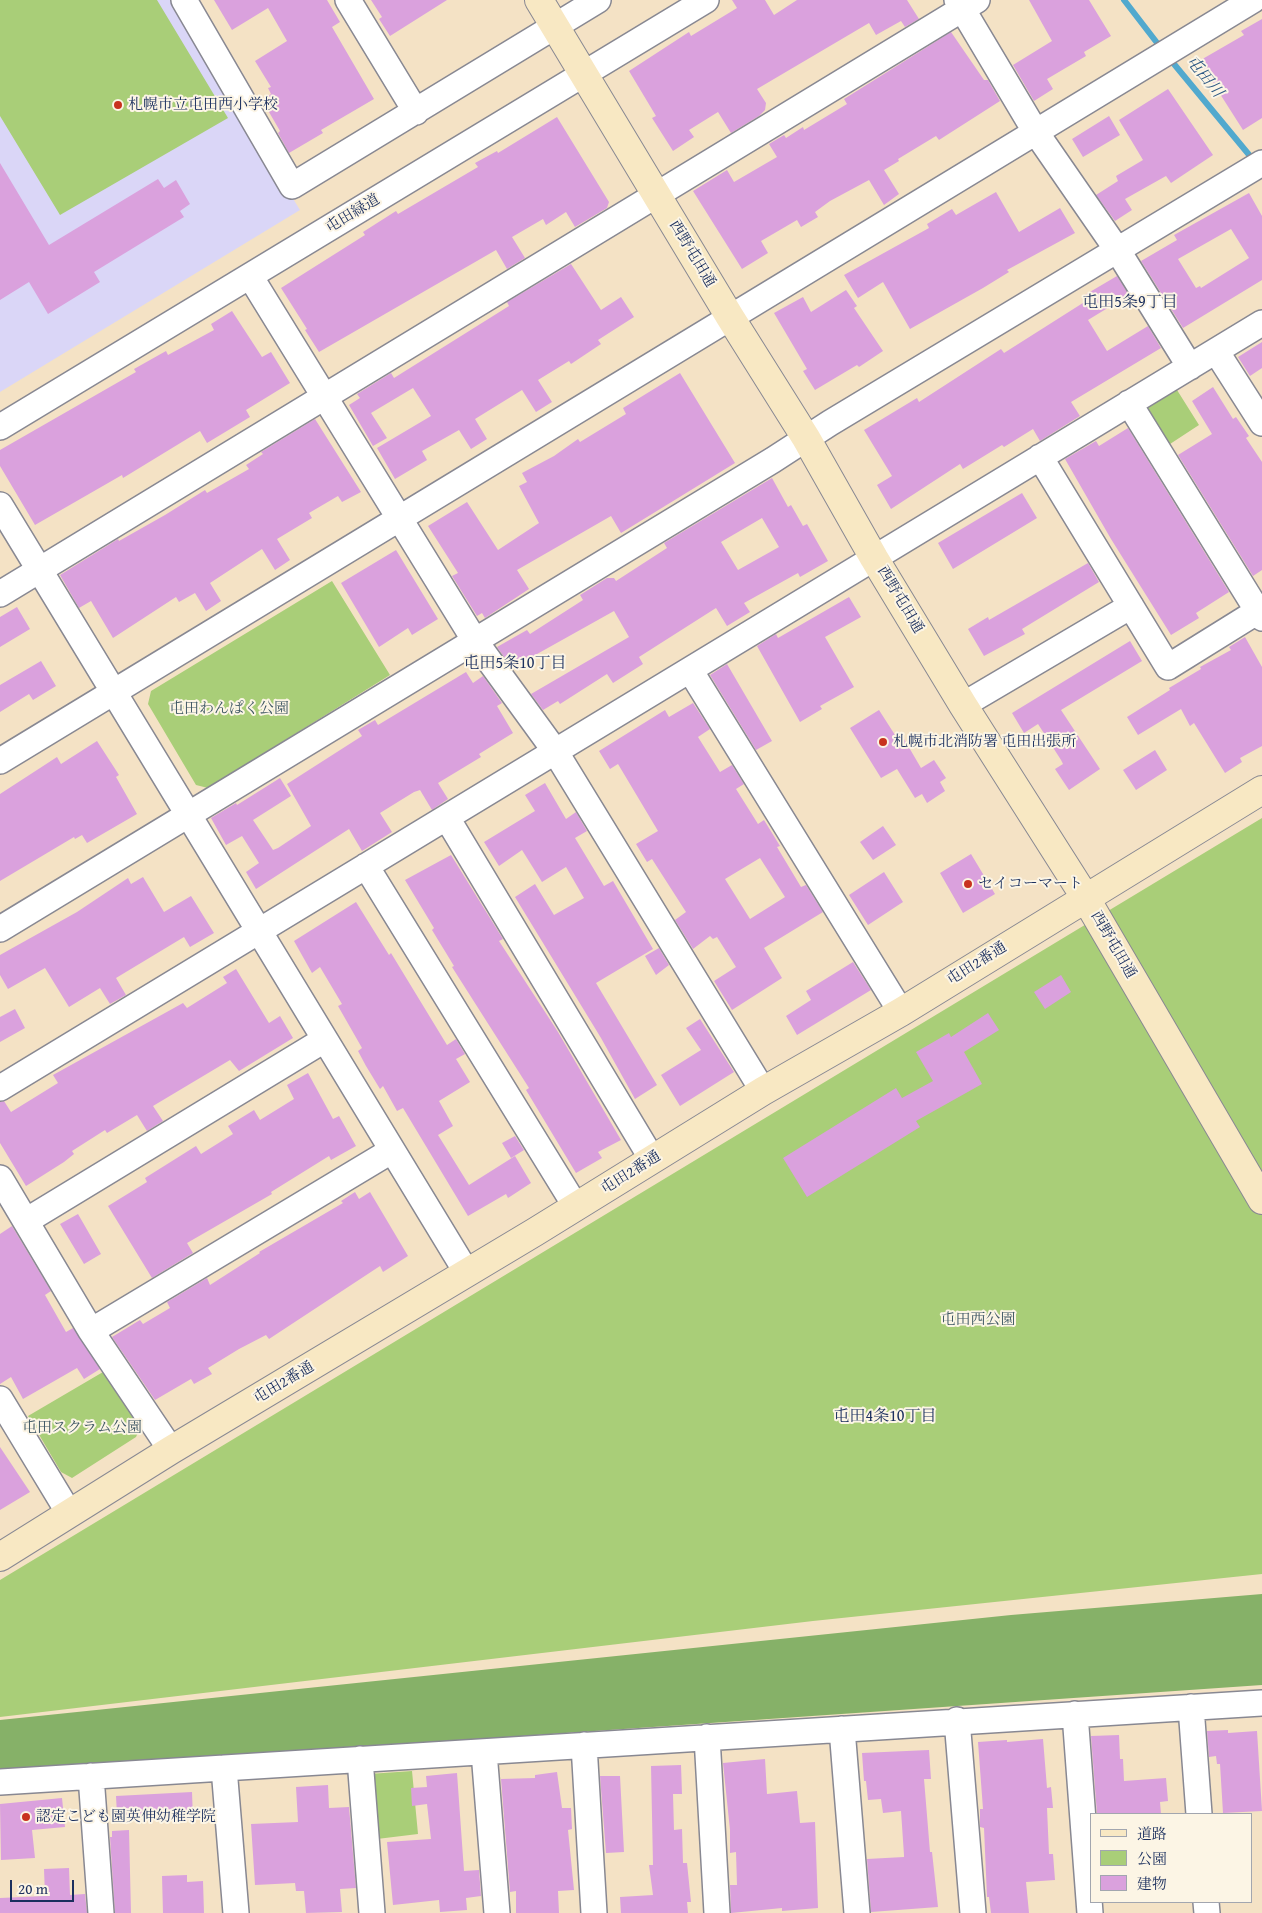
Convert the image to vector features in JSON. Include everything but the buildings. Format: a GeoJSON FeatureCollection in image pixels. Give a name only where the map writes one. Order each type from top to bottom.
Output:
{"type":"FeatureCollection","features":[{"type":"Feature","properties":{"kind":"street"},"geometry":{"type":"LineString","coordinates":[[184,0],[292,186],[598,0]]}},
{"type":"Feature","properties":{"kind":"street"},"geometry":{"type":"LineString","coordinates":[[348,0],[416,112]]}},
{"type":"Feature","properties":{"kind":"street","name":"西野屯田通"},"geometry":{"type":"LineString","coordinates":[[539,0],[730,317],[806,438],[874,558],[963,705],[1085,897],[1262,1200]]}},
{"type":"Feature","properties":{"kind":"street","name":"屯田緑道"},"geometry":{"type":"LineString","coordinates":[[0,427],[706,0]]}},
{"type":"Feature","properties":{"kind":"street"},"geometry":{"type":"LineString","coordinates":[[0,761],[1253,0]]}},
{"type":"Feature","properties":{"kind":"street"},"geometry":{"type":"LineString","coordinates":[[0,594],[657,196],[965,3],[1035,131],[1118,251],[1190,367]]}},
{"type":"Feature","properties":{"kind":"street"},"geometry":{"type":"LineString","coordinates":[[0,929],[806,438],[1255,168]]}},
{"type":"Feature","properties":{"kind":"street"},"geometry":{"type":"LineString","coordinates":[[250,276],[475,641],[555,752],[763,1091]]}},
{"type":"Feature","properties":{"kind":"street"},"geometry":{"type":"LineString","coordinates":[[0,1088],[1262,323]]}},
{"type":"Feature","properties":{"kind":"street"},"geometry":{"type":"LineString","coordinates":[[1216,351],[1262,423]]}},
{"type":"Feature","properties":{"kind":"street"},"geometry":{"type":"LineString","coordinates":[[1040,457],[1168,667],[1260,614],[1128,403]]}},
{"type":"Feature","properties":{"kind":"street"},"geometry":{"type":"LineString","coordinates":[[0,505],[391,1151],[467,1273]]}},
{"type":"Feature","properties":{"kind":"street"},"geometry":{"type":"LineString","coordinates":[[963,705],[1131,606]]}},
{"type":"Feature","properties":{"kind":"street"},"geometry":{"type":"LineString","coordinates":[[690,670],[901,1012]]}},
{"type":"Feature","properties":{"kind":"street","name":"屯田2番通"},"geometry":{"type":"LineString","coordinates":[[0,1557],[171,1450],[576,1208],[763,1091],[901,1012],[1085,897],[1262,790]]}},
{"type":"Feature","properties":{"kind":"street"},"geometry":{"type":"LineString","coordinates":[[447,818],[652,1159]]}},
{"type":"Feature","properties":{"kind":"street"},"geometry":{"type":"LineString","coordinates":[[366,866],[576,1208]]}},
{"type":"Feature","properties":{"kind":"street"},"geometry":{"type":"LineString","coordinates":[[26,1221],[324,1040]]}},
{"type":"Feature","properties":{"kind":"street"},"geometry":{"type":"LineString","coordinates":[[91,1330],[391,1151]]}},
{"type":"Feature","properties":{"kind":"street"},"geometry":{"type":"LineString","coordinates":[[0,1178],[91,1330],[171,1450]]}},
{"type":"Feature","properties":{"kind":"street"},"geometry":{"type":"LineString","coordinates":[[0,1399],[69,1513]]}},
{"type":"Feature","properties":{"kind":"street"},"geometry":{"type":"LineString","coordinates":[[0,1782],[707,1738],[957,1720],[1262,1703]]}},
{"type":"Feature","properties":{"kind":"street"},"geometry":{"type":"LineString","coordinates":[[1191,1707],[1199,1813]]}},
{"type":"Feature","properties":{"kind":"street"},"geometry":{"type":"LineString","coordinates":[[1075,1714],[1090,1913]]}},
{"type":"Feature","properties":{"kind":"street"},"geometry":{"type":"LineString","coordinates":[[957,1720],[973,1913]]}},
{"type":"Feature","properties":{"kind":"street"},"geometry":{"type":"LineString","coordinates":[[842,1729],[857,1913]]}},
{"type":"Feature","properties":{"kind":"street"},"geometry":{"type":"LineString","coordinates":[[707,1738],[717,1913]]}},
{"type":"Feature","properties":{"kind":"street"},"geometry":{"type":"LineString","coordinates":[[584,1745],[594,1913]]}},
{"type":"Feature","properties":{"kind":"street"},"geometry":{"type":"LineString","coordinates":[[484,1752],[497,1913]]}},
{"type":"Feature","properties":{"kind":"street"},"geometry":{"type":"LineString","coordinates":[[360,1759],[372,1913]]}},
{"type":"Feature","properties":{"kind":"street"},"geometry":{"type":"LineString","coordinates":[[224,1768],[236,1913]]}},
{"type":"Feature","properties":{"kind":"street"},"geometry":{"type":"LineString","coordinates":[[91,1776],[102,1913]]}},
{"type":"Feature","properties":{"kind":"shaded area","name":"札幌市立屯田西小学校"},"geometry":{"type":"Polygon","coordinates":[[[0,0],[171,0],[300,210],[0,392],[0,0]]]}},
{"type":"Feature","properties":{"kind":"green space"},"geometry":{"type":"Polygon","coordinates":[[[0,0],[157,0],[228,118],[60,215],[0,116],[0,0]]]}},
{"type":"Feature","properties":{"kind":"green space"},"geometry":{"type":"Polygon","coordinates":[[[1177,390],[1199,425],[1170,444],[1147,408],[1177,390]]]}},
{"type":"Feature","properties":{"kind":"green space","name":"屯田わんぱく公園"},"geometry":{"type":"Polygon","coordinates":[[[332,581],[390,675],[208,788],[196,785],[148,704],[151,691],[332,581]]]}},
{"type":"Feature","properties":{"kind":"green space","name":"屯田西公園"},"geometry":{"type":"Polygon","coordinates":[[[1262,818],[1262,1574],[813,1621],[0,1717],[0,1580],[1262,818]]]}},
{"type":"Feature","properties":{"kind":"green space","name":"屯田スクラム公園"},"geometry":{"type":"Polygon","coordinates":[[[103,1372],[140,1428],[136,1437],[72,1478],[61,1472],[28,1416],[103,1372]]]}},
{"type":"Feature","properties":{"kind":"green space"},"geometry":{"type":"Polygon","coordinates":[[[1262,1594],[1262,1685],[0,1772],[0,1720],[1011,1615],[1262,1594]]]}},
{"type":"Feature","properties":{"kind":"green space"},"geometry":{"type":"Polygon","coordinates":[[[412,1771],[418,1834],[377,1839],[369,1774],[412,1771]]]}},
{"type":"Feature","properties":{"kind":"waterway","name":"屯田川"},"geometry":{"type":"LineString","coordinates":[[1124,0],[1161,48]]}},
{"type":"Feature","properties":{"kind":"waterway","name":"屯田川"},"geometry":{"type":"LineString","coordinates":[[1169,58],[1255,162]]}},
{"type":"Feature","properties":{"kind":"place","name":"札幌市立屯田西小学校"},"geometry":{"type":"Point","coordinates":[118,105]}},
{"type":"Feature","properties":{"kind":"place","name":"札幌市北消防署 屯田出張所"},"geometry":{"type":"Point","coordinates":[883,742]}},
{"type":"Feature","properties":{"kind":"place","name":"セイコーマート"},"geometry":{"type":"Point","coordinates":[968,884]}},
{"type":"Feature","properties":{"kind":"place","name":"認定こども園英伸幼稚学院"},"geometry":{"type":"Point","coordinates":[26,1817]}},
{"type":"Feature","properties":{"kind":"district","name":"屯田5条9丁目"},"geometry":{"type":"Point","coordinates":[1130,303]}},
{"type":"Feature","properties":{"kind":"district","name":"屯田5条10丁目"},"geometry":{"type":"Point","coordinates":[515,664]}},
{"type":"Feature","properties":{"kind":"district","name":"屯田4条10丁目"},"geometry":{"type":"Point","coordinates":[885,1417]}}]}
